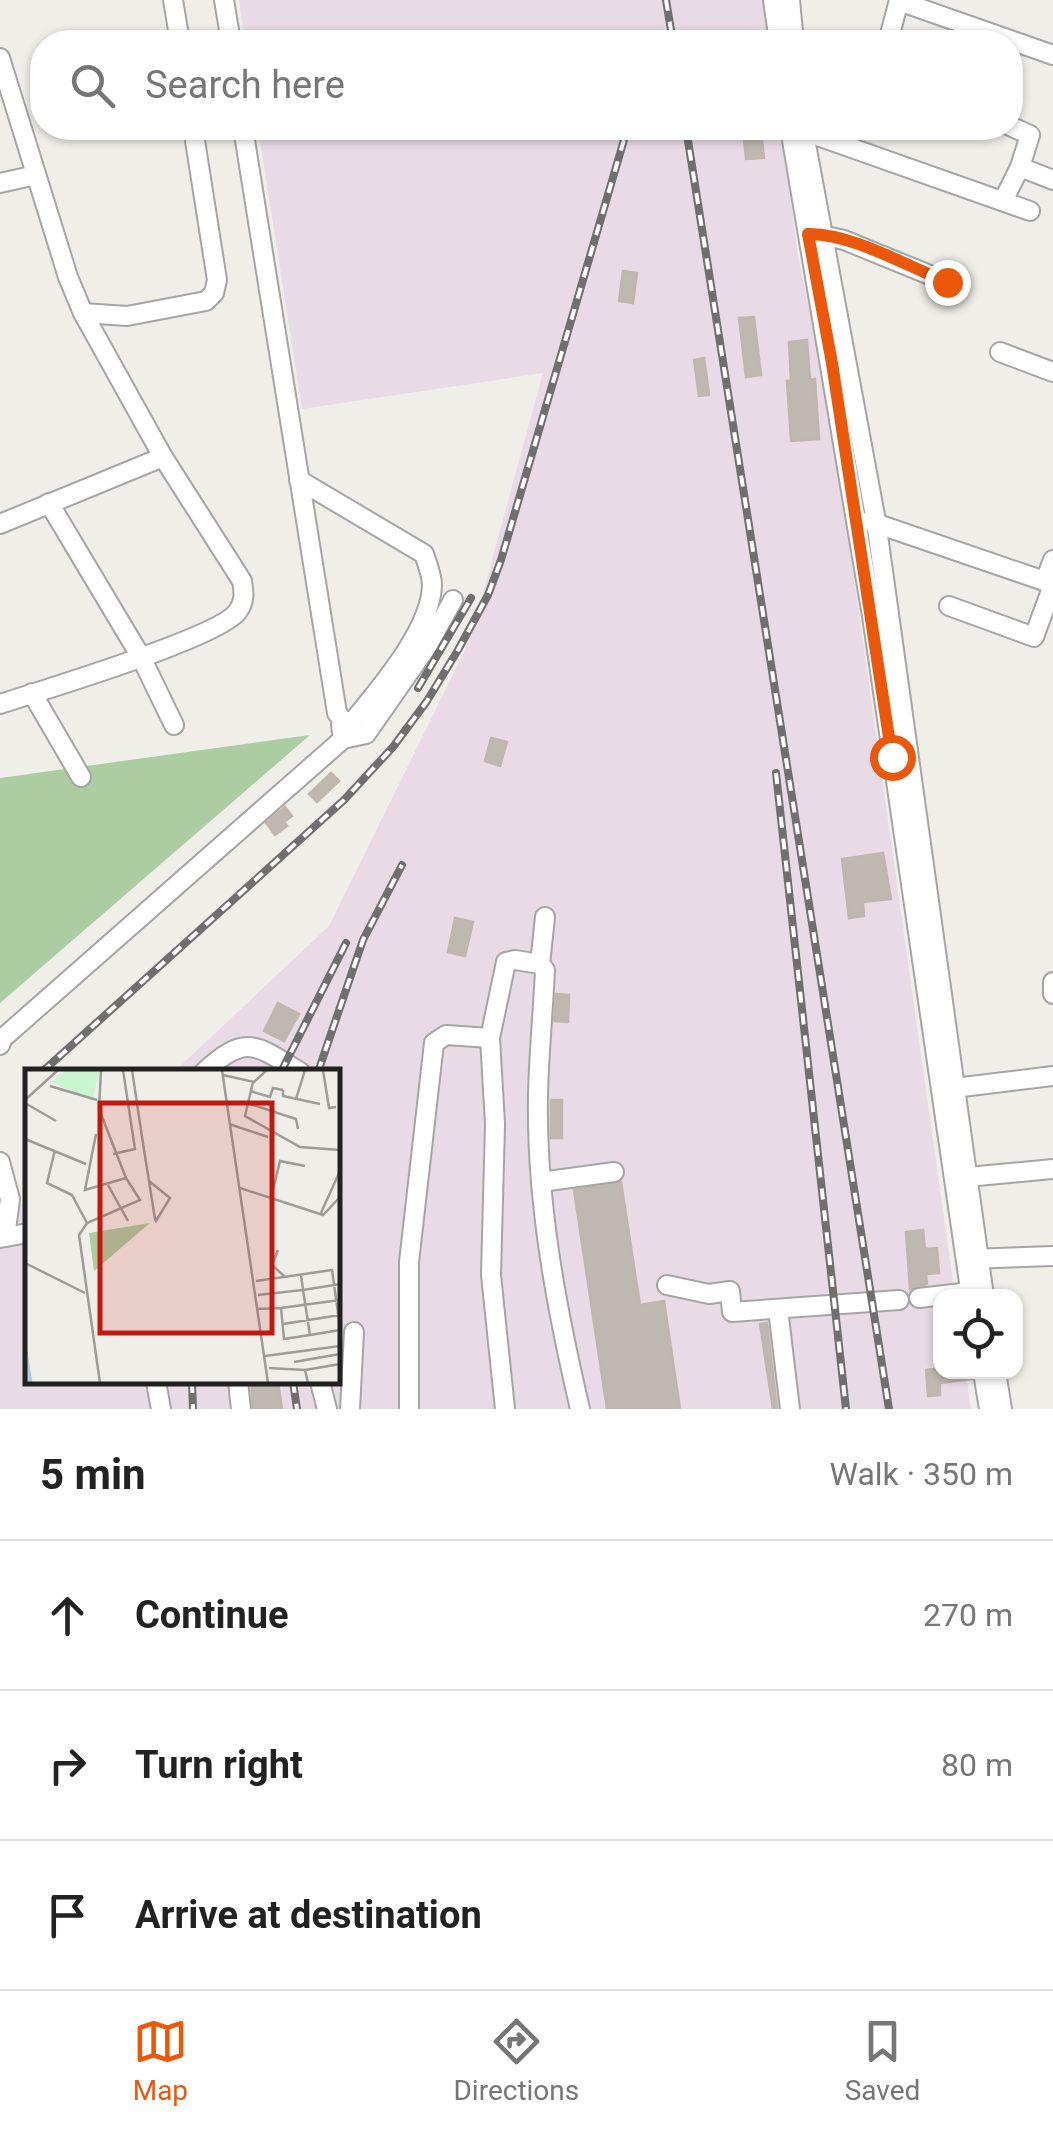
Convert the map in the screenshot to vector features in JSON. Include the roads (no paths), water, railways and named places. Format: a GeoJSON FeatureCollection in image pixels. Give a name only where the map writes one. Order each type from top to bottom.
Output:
{"type":"FeatureCollection","features":[{"type":"Feature","properties":{"kind":"street"},"geometry":{"type":"LineString","coordinates":[[173,0],[178,30]]}},
{"type":"Feature","properties":{"kind":"street"},"geometry":{"type":"LineString","coordinates":[[224,0],[229,30]]}},
{"type":"Feature","properties":{"kind":"street"},"geometry":{"type":"LineString","coordinates":[[773,0],[777,30]]}},
{"type":"Feature","properties":{"kind":"street"},"geometry":{"type":"LineString","coordinates":[[790,0],[793,30]]}},
{"type":"Feature","properties":{"kind":"street"},"geometry":{"type":"LineString","coordinates":[[891,30],[899,1],[982,30]]}},
{"type":"Feature","properties":{"kind":"street"},"geometry":{"type":"LineString","coordinates":[[1023,44],[1053,55]]}},
{"type":"Feature","properties":{"kind":"street"},"geometry":{"type":"LineString","coordinates":[[0,58],[68,277],[83,313],[163,457],[242,581],[244,596],[238,612],[225,624],[0,704]]}},
{"type":"Feature","properties":{"kind":"street"},"geometry":{"type":"LineString","coordinates":[[1003,201],[1030,135],[1023,132]]}},
{"type":"Feature","properties":{"kind":"street"},"geometry":{"type":"LineString","coordinates":[[83,313],[144,314],[206,301],[214,293],[217,280],[195,140]]}},
{"type":"Feature","properties":{"kind":"street"},"geometry":{"type":"LineString","coordinates":[[246,140],[337,713],[343,731]]}},
{"type":"Feature","properties":{"kind":"street"},"geometry":{"type":"LineString","coordinates":[[800,140],[866,521],[954,1088],[967,1178],[974,1289]]}},
{"type":"Feature","properties":{"kind":"street"},"geometry":{"type":"LineString","coordinates":[[832,140],[1030,211]]}},
{"type":"Feature","properties":{"kind":"street"},"geometry":{"type":"LineString","coordinates":[[1020,167],[1053,180]]}},
{"type":"Feature","properties":{"kind":"street"},"geometry":{"type":"LineString","coordinates":[[0,183],[36,175]]}},
{"type":"Feature","properties":{"kind":"street"},"geometry":{"type":"LineString","coordinates":[[815,234],[947,282]]}},
{"type":"Feature","properties":{"kind":"street"},"geometry":{"type":"LineString","coordinates":[[1000,352],[1053,372]]}},
{"type":"Feature","properties":{"kind":"street"},"geometry":{"type":"LineString","coordinates":[[0,524],[163,457]]}},
{"type":"Feature","properties":{"kind":"street"},"geometry":{"type":"LineString","coordinates":[[0,1045],[3,1038],[354,720],[395,668],[421,622],[432,584],[424,554],[299,480]]}},
{"type":"Feature","properties":{"kind":"street"},"geometry":{"type":"LineString","coordinates":[[49,504],[141,657],[174,725]]}},
{"type":"Feature","properties":{"kind":"street"},"geometry":{"type":"LineString","coordinates":[[866,521],[1050,583]]}},
{"type":"Feature","properties":{"kind":"street"},"geometry":{"type":"LineString","coordinates":[[866,521],[972,1259]]}},
{"type":"Feature","properties":{"kind":"street"},"geometry":{"type":"LineString","coordinates":[[949,606],[1034,637],[1053,560]]}},
{"type":"Feature","properties":{"kind":"street"},"geometry":{"type":"LineString","coordinates":[[343,731],[366,734],[428,646],[453,600]]}},
{"type":"Feature","properties":{"kind":"street"},"geometry":{"type":"LineString","coordinates":[[32,693],[81,777]]}},
{"type":"Feature","properties":{"kind":"street"},"geometry":{"type":"LineString","coordinates":[[540,964],[544,917]]}},
{"type":"Feature","properties":{"kind":"street"},"geometry":{"type":"LineString","coordinates":[[506,1409],[491,1275],[495,1124],[490,1038],[506,962],[516,960],[540,964],[545,970],[538,1096],[542,1182],[549,1259],[580,1409]]}},
{"type":"Feature","properties":{"kind":"street"},"geometry":{"type":"LineString","coordinates":[[1053,982],[1053,994]]}},
{"type":"Feature","properties":{"kind":"street"},"geometry":{"type":"LineString","coordinates":[[409,1409],[409,1262],[434,1042],[446,1035],[490,1038]]}},
{"type":"Feature","properties":{"kind":"street"},"geometry":{"type":"LineString","coordinates":[[207,1069],[239,1046],[275,1055],[296,1069]]}},
{"type":"Feature","properties":{"kind":"street"},"geometry":{"type":"LineString","coordinates":[[954,1088],[1053,1076]]}},
{"type":"Feature","properties":{"kind":"street"},"geometry":{"type":"LineString","coordinates":[[0,1162],[10,1199],[2,1237]]}},
{"type":"Feature","properties":{"kind":"street"},"geometry":{"type":"LineString","coordinates":[[967,1178],[1053,1170]]}},
{"type":"Feature","properties":{"kind":"street"},"geometry":{"type":"LineString","coordinates":[[542,1182],[614,1172]]}},
{"type":"Feature","properties":{"kind":"street"},"geometry":{"type":"LineString","coordinates":[[972,1259],[1053,1256]]}},
{"type":"Feature","properties":{"kind":"street"},"geometry":{"type":"LineString","coordinates":[[667,1285],[709,1294],[730,1291],[732,1312],[899,1300]]}},
{"type":"Feature","properties":{"kind":"street"},"geometry":{"type":"LineString","coordinates":[[919,1298],[933,1297]]}},
{"type":"Feature","properties":{"kind":"street"},"geometry":{"type":"LineString","coordinates":[[778,1309],[790,1409]]}},
{"type":"Feature","properties":{"kind":"street"},"geometry":{"type":"LineString","coordinates":[[350,1409],[354,1332]]}},
{"type":"Feature","properties":{"kind":"street"},"geometry":{"type":"LineString","coordinates":[[984,1379],[989,1409]]}},
{"type":"Feature","properties":{"kind":"street"},"geometry":{"type":"LineString","coordinates":[[997,1379],[1002,1409]]}},
{"type":"Feature","properties":{"kind":"street"},"geometry":{"type":"LineString","coordinates":[[156,1384],[162,1409]]}},
{"type":"Feature","properties":{"kind":"street"},"geometry":{"type":"LineString","coordinates":[[238,1384],[241,1409]]}},
{"type":"Feature","properties":{"kind":"street"},"geometry":{"type":"LineString","coordinates":[[321,1384],[327,1409]]}},
{"type":"Feature","properties":{"kind":"railway"},"geometry":{"type":"LineString","coordinates":[[666,0],[671,30]]}},
{"type":"Feature","properties":{"kind":"railway"},"geometry":{"type":"LineString","coordinates":[[45,1069],[344,800],[393,747],[427,701],[488,595],[501,560],[624,140]]}},
{"type":"Feature","properties":{"kind":"railway"},"geometry":{"type":"LineString","coordinates":[[688,140],[889,1409]]}},
{"type":"Feature","properties":{"kind":"railway"},"geometry":{"type":"LineString","coordinates":[[418,688],[471,598]]}},
{"type":"Feature","properties":{"kind":"railway"},"geometry":{"type":"LineString","coordinates":[[776,773],[846,1409]]}},
{"type":"Feature","properties":{"kind":"railway"},"geometry":{"type":"LineString","coordinates":[[319,1069],[363,940],[402,865]]}},
{"type":"Feature","properties":{"kind":"railway"},"geometry":{"type":"LineString","coordinates":[[283,1069],[346,943]]}},
{"type":"Feature","properties":{"kind":"railway"},"geometry":{"type":"LineString","coordinates":[[192,1384],[193,1409]]}},
{"type":"Feature","properties":{"kind":"railway"},"geometry":{"type":"LineString","coordinates":[[293,1384],[297,1409]]}}]}
